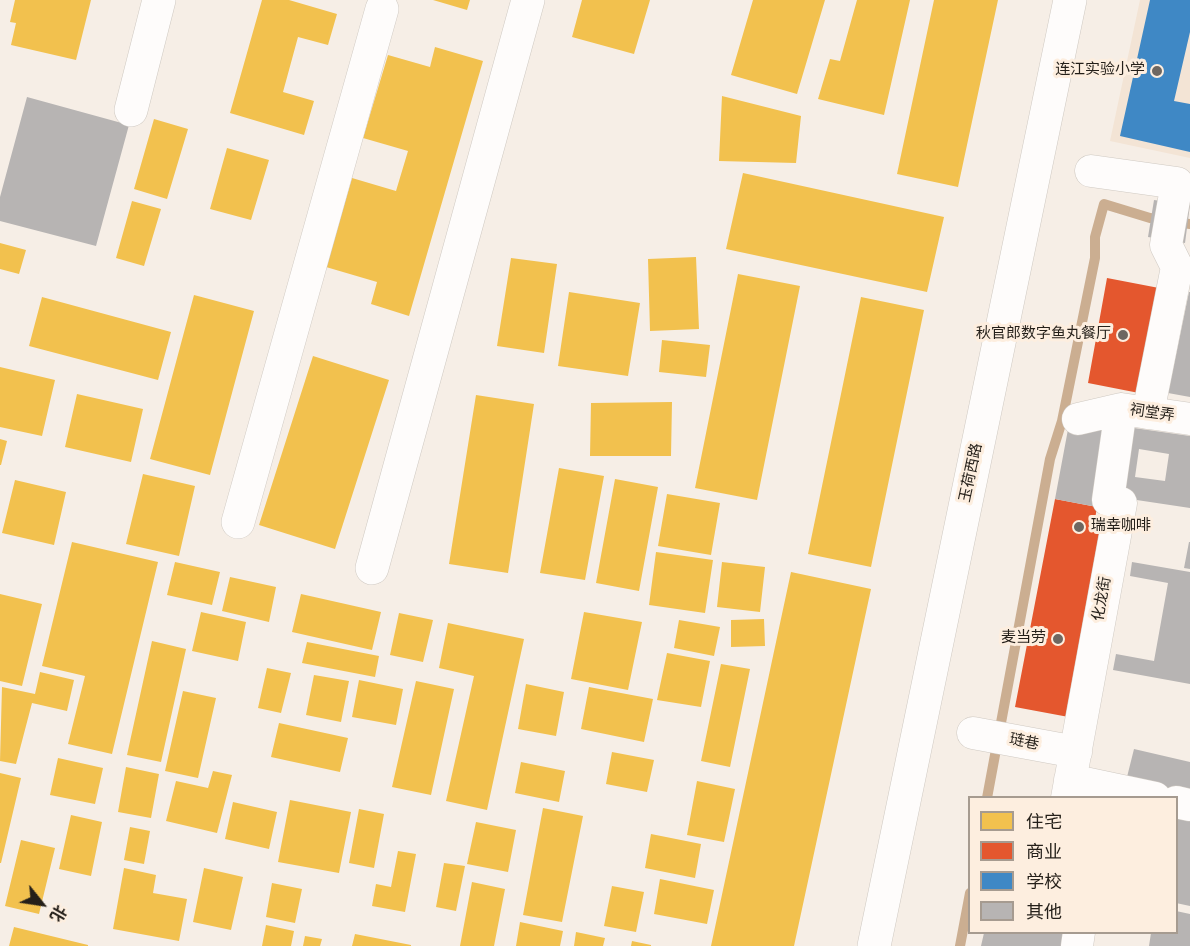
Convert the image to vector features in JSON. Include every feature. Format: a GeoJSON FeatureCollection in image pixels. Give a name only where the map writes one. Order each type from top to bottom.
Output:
{"type":"FeatureCollection","features":[{"type":"Feature","properties":{"kind":"street"},"geometry":{"type":"LineString","coordinates":[[131,110],[159,0]]}},
{"type":"Feature","properties":{"kind":"street"},"geometry":{"type":"LineString","coordinates":[[372,568],[528,0]]}},
{"type":"Feature","properties":{"kind":"street","name":"玉荷西路"},"geometry":{"type":"LineString","coordinates":[[874,946],[1070,0]]}},
{"type":"Feature","properties":{"kind":"street"},"geometry":{"type":"LineString","coordinates":[[238,522],[382,9]]}},
{"type":"Feature","properties":{"kind":"street"},"geometry":{"type":"LineString","coordinates":[[1091,171],[1177,183],[1166,245],[1177,267],[1134,411]]}},
{"type":"Feature","properties":{"kind":"street","name":"祠堂弄"},"geometry":{"type":"LineString","coordinates":[[1078,419],[1134,411],[1190,419]]}},
{"type":"Feature","properties":{"kind":"street","name":"化龙街"},"geometry":{"type":"LineString","coordinates":[[1071,777],[1121,503],[1108,500],[1134,411]]}},
{"type":"Feature","properties":{"kind":"street","name":"琏巷"},"geometry":{"type":"LineString","coordinates":[[993,737],[1071,777],[1147,796]]}},
{"type":"Feature","properties":{"kind":"shaded area","name":"连江实验小学"},"geometry":{"type":"Polygon","coordinates":[[[1140,0],[1190,0],[1190,158],[1110,141],[1140,0]]]}},
{"type":"Feature","properties":{"kind":"building: 住宅"},"geometry":{"type":"Polygon","coordinates":[[[15,0],[91,0],[76,60],[11,45],[16,23],[10,22],[15,0]]]}},
{"type":"Feature","properties":{"kind":"building: 住宅"},"geometry":{"type":"Polygon","coordinates":[[[262,0],[289,0],[337,14],[328,45],[298,37],[283,92],[314,101],[304,135],[230,113],[262,0]]]}},
{"type":"Feature","properties":{"kind":"building: 住宅"},"geometry":{"type":"Polygon","coordinates":[[[433,0],[470,0],[467,10],[433,0]]]}},
{"type":"Feature","properties":{"kind":"building: 住宅"},"geometry":{"type":"Polygon","coordinates":[[[582,0],[650,0],[634,54],[572,37],[582,0]]]}},
{"type":"Feature","properties":{"kind":"building: 住宅"},"geometry":{"type":"Polygon","coordinates":[[[753,0],[825,0],[797,94],[731,75],[753,0]]]}},
{"type":"Feature","properties":{"kind":"building: 住宅"},"geometry":{"type":"Polygon","coordinates":[[[857,0],[910,0],[884,115],[818,99],[830,59],[840,61],[857,0]]]}},
{"type":"Feature","properties":{"kind":"building: 住宅"},"geometry":{"type":"Polygon","coordinates":[[[934,0],[998,0],[958,187],[897,174],[934,0]]]}},
{"type":"Feature","properties":{"kind":"building: 住宅"},"geometry":{"type":"Polygon","coordinates":[[[435,47],[483,61],[409,316],[371,304],[377,282],[326,267],[352,178],[396,191],[408,151],[363,138],[388,55],[430,67],[435,47]]]}},
{"type":"Feature","properties":{"kind":"building: 住宅"},"geometry":{"type":"Polygon","coordinates":[[[722,96],[801,116],[796,163],[719,161],[722,96]]]}},
{"type":"Feature","properties":{"kind":"building: 住宅"},"geometry":{"type":"Polygon","coordinates":[[[154,119],[188,129],[167,199],[134,189],[154,119]]]}},
{"type":"Feature","properties":{"kind":"building: 住宅"},"geometry":{"type":"Polygon","coordinates":[[[227,148],[269,160],[251,220],[210,209],[227,148]]]}},
{"type":"Feature","properties":{"kind":"building: 住宅"},"geometry":{"type":"Polygon","coordinates":[[[743,173],[944,217],[927,292],[726,249],[743,173]]]}},
{"type":"Feature","properties":{"kind":"building: 住宅"},"geometry":{"type":"Polygon","coordinates":[[[132,201],[161,209],[144,266],[116,258],[132,201]]]}},
{"type":"Feature","properties":{"kind":"building: 住宅"},"geometry":{"type":"Polygon","coordinates":[[[0,243],[26,250],[19,274],[0,269],[0,243]]]}},
{"type":"Feature","properties":{"kind":"building: 住宅"},"geometry":{"type":"Polygon","coordinates":[[[696,257],[699,329],[650,331],[648,259],[696,257]]]}},
{"type":"Feature","properties":{"kind":"building: 住宅"},"geometry":{"type":"Polygon","coordinates":[[[511,258],[557,264],[544,353],[497,346],[511,258]]]}},
{"type":"Feature","properties":{"kind":"building: 住宅"},"geometry":{"type":"Polygon","coordinates":[[[738,274],[800,286],[757,500],[695,488],[738,274]]]}},
{"type":"Feature","properties":{"kind":"building: 住宅"},"geometry":{"type":"Polygon","coordinates":[[[569,292],[640,303],[628,376],[558,366],[569,292]]]}},
{"type":"Feature","properties":{"kind":"building: 住宅"},"geometry":{"type":"Polygon","coordinates":[[[194,295],[254,311],[210,475],[150,459],[194,295]]]}},
{"type":"Feature","properties":{"kind":"building: 住宅"},"geometry":{"type":"Polygon","coordinates":[[[42,297],[171,332],[158,380],[29,346],[42,297]]]}},
{"type":"Feature","properties":{"kind":"building: 住宅"},"geometry":{"type":"Polygon","coordinates":[[[861,297],[924,310],[871,567],[808,554],[861,297]]]}},
{"type":"Feature","properties":{"kind":"building: 住宅"},"geometry":{"type":"Polygon","coordinates":[[[662,340],[710,345],[706,377],[659,372],[662,340]]]}},
{"type":"Feature","properties":{"kind":"building: 住宅"},"geometry":{"type":"Polygon","coordinates":[[[313,356],[389,380],[335,549],[259,525],[313,356]]]}},
{"type":"Feature","properties":{"kind":"building: 住宅"},"geometry":{"type":"Polygon","coordinates":[[[0,367],[55,380],[42,436],[0,427],[0,367]]]}},
{"type":"Feature","properties":{"kind":"building: 住宅"},"geometry":{"type":"Polygon","coordinates":[[[77,394],[143,409],[131,462],[65,447],[77,394]]]}},
{"type":"Feature","properties":{"kind":"building: 住宅"},"geometry":{"type":"Polygon","coordinates":[[[476,395],[534,404],[508,573],[449,564],[476,395]]]}},
{"type":"Feature","properties":{"kind":"building: 住宅"},"geometry":{"type":"Polygon","coordinates":[[[672,402],[671,456],[590,456],[591,403],[672,402]]]}},
{"type":"Feature","properties":{"kind":"building: 住宅"},"geometry":{"type":"Polygon","coordinates":[[[0,439],[7,441],[1,465],[0,465],[0,439]]]}},
{"type":"Feature","properties":{"kind":"building: 住宅"},"geometry":{"type":"Polygon","coordinates":[[[559,468],[604,476],[585,580],[540,573],[559,468]]]}},
{"type":"Feature","properties":{"kind":"building: 住宅"},"geometry":{"type":"Polygon","coordinates":[[[143,474],[195,486],[179,556],[126,544],[143,474]]]}},
{"type":"Feature","properties":{"kind":"building: 住宅"},"geometry":{"type":"Polygon","coordinates":[[[615,479],[658,487],[639,591],[596,583],[615,479]]]}},
{"type":"Feature","properties":{"kind":"building: 住宅"},"geometry":{"type":"Polygon","coordinates":[[[15,480],[66,492],[54,545],[2,533],[15,480]]]}},
{"type":"Feature","properties":{"kind":"building: 住宅"},"geometry":{"type":"Polygon","coordinates":[[[667,494],[720,503],[711,555],[658,546],[667,494]]]}},
{"type":"Feature","properties":{"kind":"building: 住宅"},"geometry":{"type":"Polygon","coordinates":[[[72,542],[158,562],[112,754],[68,744],[85,676],[42,666],[72,542]]]}},
{"type":"Feature","properties":{"kind":"building: 住宅"},"geometry":{"type":"Polygon","coordinates":[[[656,552],[713,560],[705,613],[649,605],[656,552]]]}},
{"type":"Feature","properties":{"kind":"building: 住宅"},"geometry":{"type":"Polygon","coordinates":[[[175,562],[220,572],[212,605],[167,595],[175,562]]]}},
{"type":"Feature","properties":{"kind":"building: 住宅"},"geometry":{"type":"Polygon","coordinates":[[[722,562],[765,567],[760,612],[717,607],[722,562]]]}},
{"type":"Feature","properties":{"kind":"building: 住宅"},"geometry":{"type":"Polygon","coordinates":[[[791,572],[871,589],[794,946],[711,946],[791,572]]]}},
{"type":"Feature","properties":{"kind":"building: 住宅"},"geometry":{"type":"Polygon","coordinates":[[[230,577],[276,587],[269,622],[222,611],[230,577]]]}},
{"type":"Feature","properties":{"kind":"building: 住宅"},"geometry":{"type":"Polygon","coordinates":[[[0,594],[42,604],[22,686],[0,681],[0,594]]]}},
{"type":"Feature","properties":{"kind":"building: 住宅"},"geometry":{"type":"Polygon","coordinates":[[[301,594],[381,612],[372,650],[292,632],[301,594]]]}},
{"type":"Feature","properties":{"kind":"building: 住宅"},"geometry":{"type":"Polygon","coordinates":[[[201,612],[246,622],[238,661],[192,651],[201,612]]]}},
{"type":"Feature","properties":{"kind":"building: 住宅"},"geometry":{"type":"Polygon","coordinates":[[[584,612],[642,622],[628,690],[571,679],[584,612]]]}},
{"type":"Feature","properties":{"kind":"building: 住宅"},"geometry":{"type":"Polygon","coordinates":[[[399,613],[433,620],[423,662],[390,655],[399,613]]]}},
{"type":"Feature","properties":{"kind":"building: 住宅"},"geometry":{"type":"Polygon","coordinates":[[[764,619],[765,646],[731,647],[731,620],[764,619]]]}},
{"type":"Feature","properties":{"kind":"building: 住宅"},"geometry":{"type":"Polygon","coordinates":[[[679,620],[720,627],[714,656],[674,648],[679,620]]]}},
{"type":"Feature","properties":{"kind":"building: 住宅"},"geometry":{"type":"Polygon","coordinates":[[[448,623],[524,639],[487,810],[446,801],[474,676],[439,668],[448,623]]]}},
{"type":"Feature","properties":{"kind":"building: 住宅"},"geometry":{"type":"Polygon","coordinates":[[[152,641],[186,649],[161,762],[127,755],[152,641]]]}},
{"type":"Feature","properties":{"kind":"building: 住宅"},"geometry":{"type":"Polygon","coordinates":[[[307,642],[379,656],[375,677],[302,663],[307,642]]]}},
{"type":"Feature","properties":{"kind":"building: 住宅"},"geometry":{"type":"Polygon","coordinates":[[[667,653],[710,661],[701,707],[657,700],[667,653]]]}},
{"type":"Feature","properties":{"kind":"building: 住宅"},"geometry":{"type":"Polygon","coordinates":[[[721,664],[750,669],[730,767],[701,761],[721,664]]]}},
{"type":"Feature","properties":{"kind":"building: 住宅"},"geometry":{"type":"Polygon","coordinates":[[[267,668],[291,673],[281,713],[258,708],[267,668]]]}},
{"type":"Feature","properties":{"kind":"building: 住宅"},"geometry":{"type":"Polygon","coordinates":[[[40,672],[74,680],[67,711],[32,703],[16,764],[0,761],[2,687],[35,694],[40,672]]]}},
{"type":"Feature","properties":{"kind":"building: 住宅"},"geometry":{"type":"Polygon","coordinates":[[[314,675],[349,681],[341,722],[306,715],[314,675]]]}},
{"type":"Feature","properties":{"kind":"building: 住宅"},"geometry":{"type":"Polygon","coordinates":[[[359,680],[403,689],[396,725],[352,717],[359,680]]]}},
{"type":"Feature","properties":{"kind":"building: 住宅"},"geometry":{"type":"Polygon","coordinates":[[[416,681],[454,689],[431,795],[392,787],[416,681]]]}},
{"type":"Feature","properties":{"kind":"building: 住宅"},"geometry":{"type":"Polygon","coordinates":[[[526,684],[564,692],[556,736],[518,729],[526,684]]]}},
{"type":"Feature","properties":{"kind":"building: 住宅"},"geometry":{"type":"Polygon","coordinates":[[[589,687],[653,699],[644,742],[581,729],[589,687]]]}},
{"type":"Feature","properties":{"kind":"building: 住宅"},"geometry":{"type":"Polygon","coordinates":[[[183,691],[216,698],[198,778],[165,771],[183,691]]]}},
{"type":"Feature","properties":{"kind":"building: 住宅"},"geometry":{"type":"Polygon","coordinates":[[[279,723],[348,738],[340,772],[271,757],[279,723]]]}},
{"type":"Feature","properties":{"kind":"building: 住宅"},"geometry":{"type":"Polygon","coordinates":[[[612,752],[654,760],[647,792],[606,784],[612,752]]]}},
{"type":"Feature","properties":{"kind":"building: 住宅"},"geometry":{"type":"Polygon","coordinates":[[[58,758],[103,768],[95,804],[50,795],[58,758]]]}},
{"type":"Feature","properties":{"kind":"building: 住宅"},"geometry":{"type":"Polygon","coordinates":[[[521,762],[565,771],[559,802],[515,793],[521,762]]]}},
{"type":"Feature","properties":{"kind":"building: 住宅"},"geometry":{"type":"Polygon","coordinates":[[[126,767],[159,774],[151,818],[118,812],[126,767]]]}},
{"type":"Feature","properties":{"kind":"building: 住宅"},"geometry":{"type":"Polygon","coordinates":[[[213,771],[232,775],[217,833],[166,821],[176,781],[208,788],[213,771]]]}},
{"type":"Feature","properties":{"kind":"building: 住宅"},"geometry":{"type":"Polygon","coordinates":[[[0,773],[21,778],[1,863],[0,863],[0,773]]]}},
{"type":"Feature","properties":{"kind":"building: 住宅"},"geometry":{"type":"Polygon","coordinates":[[[697,781],[735,789],[724,842],[687,835],[697,781]]]}},
{"type":"Feature","properties":{"kind":"building: 住宅"},"geometry":{"type":"Polygon","coordinates":[[[290,800],[351,812],[339,873],[278,862],[290,800]]]}},
{"type":"Feature","properties":{"kind":"building: 住宅"},"geometry":{"type":"Polygon","coordinates":[[[233,802],[277,812],[269,849],[225,839],[233,802]]]}},
{"type":"Feature","properties":{"kind":"building: 住宅"},"geometry":{"type":"Polygon","coordinates":[[[543,808],[583,816],[562,922],[523,915],[543,808]]]}},
{"type":"Feature","properties":{"kind":"building: 住宅"},"geometry":{"type":"Polygon","coordinates":[[[359,809],[384,814],[374,868],[349,863],[359,809]]]}},
{"type":"Feature","properties":{"kind":"building: 住宅"},"geometry":{"type":"Polygon","coordinates":[[[71,815],[102,822],[91,876],[59,869],[71,815]]]}},
{"type":"Feature","properties":{"kind":"building: 住宅"},"geometry":{"type":"Polygon","coordinates":[[[476,822],[516,830],[508,872],[467,864],[476,822]]]}},
{"type":"Feature","properties":{"kind":"building: 住宅"},"geometry":{"type":"Polygon","coordinates":[[[130,827],[150,831],[144,864],[124,860],[130,827]]]}},
{"type":"Feature","properties":{"kind":"building: 住宅"},"geometry":{"type":"Polygon","coordinates":[[[651,834],[701,844],[695,878],[645,868],[651,834]]]}},
{"type":"Feature","properties":{"kind":"building: 住宅"},"geometry":{"type":"Polygon","coordinates":[[[21,840],[55,848],[39,914],[5,906],[21,840]]]}},
{"type":"Feature","properties":{"kind":"building: 住宅"},"geometry":{"type":"Polygon","coordinates":[[[398,851],[416,854],[405,912],[372,906],[376,884],[391,887],[398,851]]]}},
{"type":"Feature","properties":{"kind":"building: 住宅"},"geometry":{"type":"Polygon","coordinates":[[[444,863],[465,866],[456,911],[436,907],[444,863]]]}},
{"type":"Feature","properties":{"kind":"building: 住宅"},"geometry":{"type":"Polygon","coordinates":[[[124,868],[156,875],[153,893],[187,899],[179,941],[113,929],[124,868]]]}},
{"type":"Feature","properties":{"kind":"building: 住宅"},"geometry":{"type":"Polygon","coordinates":[[[204,868],[243,877],[231,930],[193,922],[204,868]]]}},
{"type":"Feature","properties":{"kind":"building: 住宅"},"geometry":{"type":"Polygon","coordinates":[[[660,879],[714,890],[707,924],[654,914],[660,879]]]}},
{"type":"Feature","properties":{"kind":"building: 住宅"},"geometry":{"type":"Polygon","coordinates":[[[472,882],[505,889],[494,946],[460,946],[472,882]]]}},
{"type":"Feature","properties":{"kind":"building: 住宅"},"geometry":{"type":"Polygon","coordinates":[[[272,883],[302,889],[295,923],[266,917],[272,883]]]}},
{"type":"Feature","properties":{"kind":"building: 住宅"},"geometry":{"type":"Polygon","coordinates":[[[612,886],[644,892],[636,932],[604,926],[612,886]]]}},
{"type":"Feature","properties":{"kind":"building: 住宅"},"geometry":{"type":"Polygon","coordinates":[[[520,922],[563,931],[560,946],[516,946],[520,922]]]}},
{"type":"Feature","properties":{"kind":"building: 住宅"},"geometry":{"type":"Polygon","coordinates":[[[266,925],[294,931],[291,946],[262,946],[266,925]]]}},
{"type":"Feature","properties":{"kind":"building: 住宅"},"geometry":{"type":"Polygon","coordinates":[[[14,927],[88,945],[88,946],[9,946],[14,927]]]}},
{"type":"Feature","properties":{"kind":"building: 住宅"},"geometry":{"type":"Polygon","coordinates":[[[576,932],[605,938],[603,946],[574,946],[576,932]]]}},
{"type":"Feature","properties":{"kind":"building: 住宅"},"geometry":{"type":"Polygon","coordinates":[[[355,934],[411,945],[411,946],[352,946],[355,934]]]}},
{"type":"Feature","properties":{"kind":"building: 住宅"},"geometry":{"type":"Polygon","coordinates":[[[305,936],[322,939],[320,946],[303,946],[305,936]]]}},
{"type":"Feature","properties":{"kind":"building: 住宅"},"geometry":{"type":"Polygon","coordinates":[[[632,941],[651,945],[651,946],[631,946],[632,941]]]}},
{"type":"Feature","properties":{"kind":"building: 商业","name":"秋官郎数字鱼丸餐厅"},"geometry":{"type":"Polygon","coordinates":[[[1107,278],[1159,288],[1139,393],[1088,383],[1107,278]]]}},
{"type":"Feature","properties":{"kind":"building: 商业"},"geometry":{"type":"Polygon","coordinates":[[[1055,499],[1097,507],[1094,525],[1108,528],[1074,718],[1015,707],[1055,499]]]}},
{"type":"Feature","properties":{"kind":"building: 学校","name":"连江实验小学"},"geometry":{"type":"Polygon","coordinates":[[[1150,0],[1190,0],[1190,32],[1174,101],[1190,104],[1190,152],[1120,136],[1150,0]]]}},
{"type":"Feature","properties":{"kind":"building: 其他"},"geometry":{"type":"Polygon","coordinates":[[[27,97],[129,125],[96,246],[0,221],[0,197],[27,97]]]}},
{"type":"Feature","properties":{"kind":"building: 其他"},"geometry":{"type":"Polygon","coordinates":[[[1154,200],[1190,205],[1185,243],[1148,237],[1154,200]]]}},
{"type":"Feature","properties":{"kind":"building: 其他"},"geometry":{"type":"Polygon","coordinates":[[[1190,292],[1190,397],[1168,393],[1190,292]]]}},
{"type":"Feature","properties":{"kind":"building: 其他"},"geometry":{"type":"Polygon","coordinates":[[[1069,424],[1106,431],[1097,507],[1055,499],[1069,424]]]}},
{"type":"Feature","properties":{"kind":"building: 其他"},"geometry":{"type":"Polygon","coordinates":[[[1120,426],[1190,436],[1190,508],[1110,496],[1120,426]],[[1139,449],[1135,477],[1165,481],[1169,454],[1139,449]]]}},
{"type":"Feature","properties":{"kind":"building: 其他"},"geometry":{"type":"Polygon","coordinates":[[[1190,542],[1190,569],[1184,568],[1190,542]]]}},
{"type":"Feature","properties":{"kind":"building: 其他"},"geometry":{"type":"Polygon","coordinates":[[[1132,562],[1190,572],[1190,684],[1113,670],[1116,654],[1154,661],[1168,583],[1130,576],[1132,562]]]}},
{"type":"Feature","properties":{"kind":"building: 其他"},"geometry":{"type":"Polygon","coordinates":[[[1134,749],[1190,762],[1190,797],[1126,781],[1134,749]]]}},
{"type":"Feature","properties":{"kind":"building: 其他"},"geometry":{"type":"Polygon","coordinates":[[[1178,815],[1190,818],[1190,906],[1178,903],[1178,815]]]}},
{"type":"Feature","properties":{"kind":"building: 其他"},"geometry":{"type":"Polygon","coordinates":[[[1178,911],[1190,914],[1190,946],[1149,946],[1151,934],[1178,934],[1178,911]]]}},
{"type":"Feature","properties":{"kind":"building: 其他"},"geometry":{"type":"Polygon","coordinates":[[[984,934],[1074,934],[1071,946],[981,946],[984,934]]]}},
{"type":"Feature","properties":{"kind":"waterway"},"geometry":{"type":"LineString","coordinates":[[987,796],[1050,459],[1062,421],[1095,258],[1095,237],[1104,204],[1150,218],[1190,224]]}},
{"type":"Feature","properties":{"kind":"waterway"},"geometry":{"type":"LineString","coordinates":[[960,946],[968,904]]}},
{"type":"Feature","properties":{"kind":"place","name":"连江实验小学"},"geometry":{"type":"Point","coordinates":[1157,71]}},
{"type":"Feature","properties":{"kind":"place","name":"秋官郎数字鱼丸餐厅"},"geometry":{"type":"Point","coordinates":[1123,335]}},
{"type":"Feature","properties":{"kind":"place","name":"瑞幸咖啡"},"geometry":{"type":"Point","coordinates":[1079,527]}},
{"type":"Feature","properties":{"kind":"place","name":"麦当劳"},"geometry":{"type":"Point","coordinates":[1058,639]}}]}
